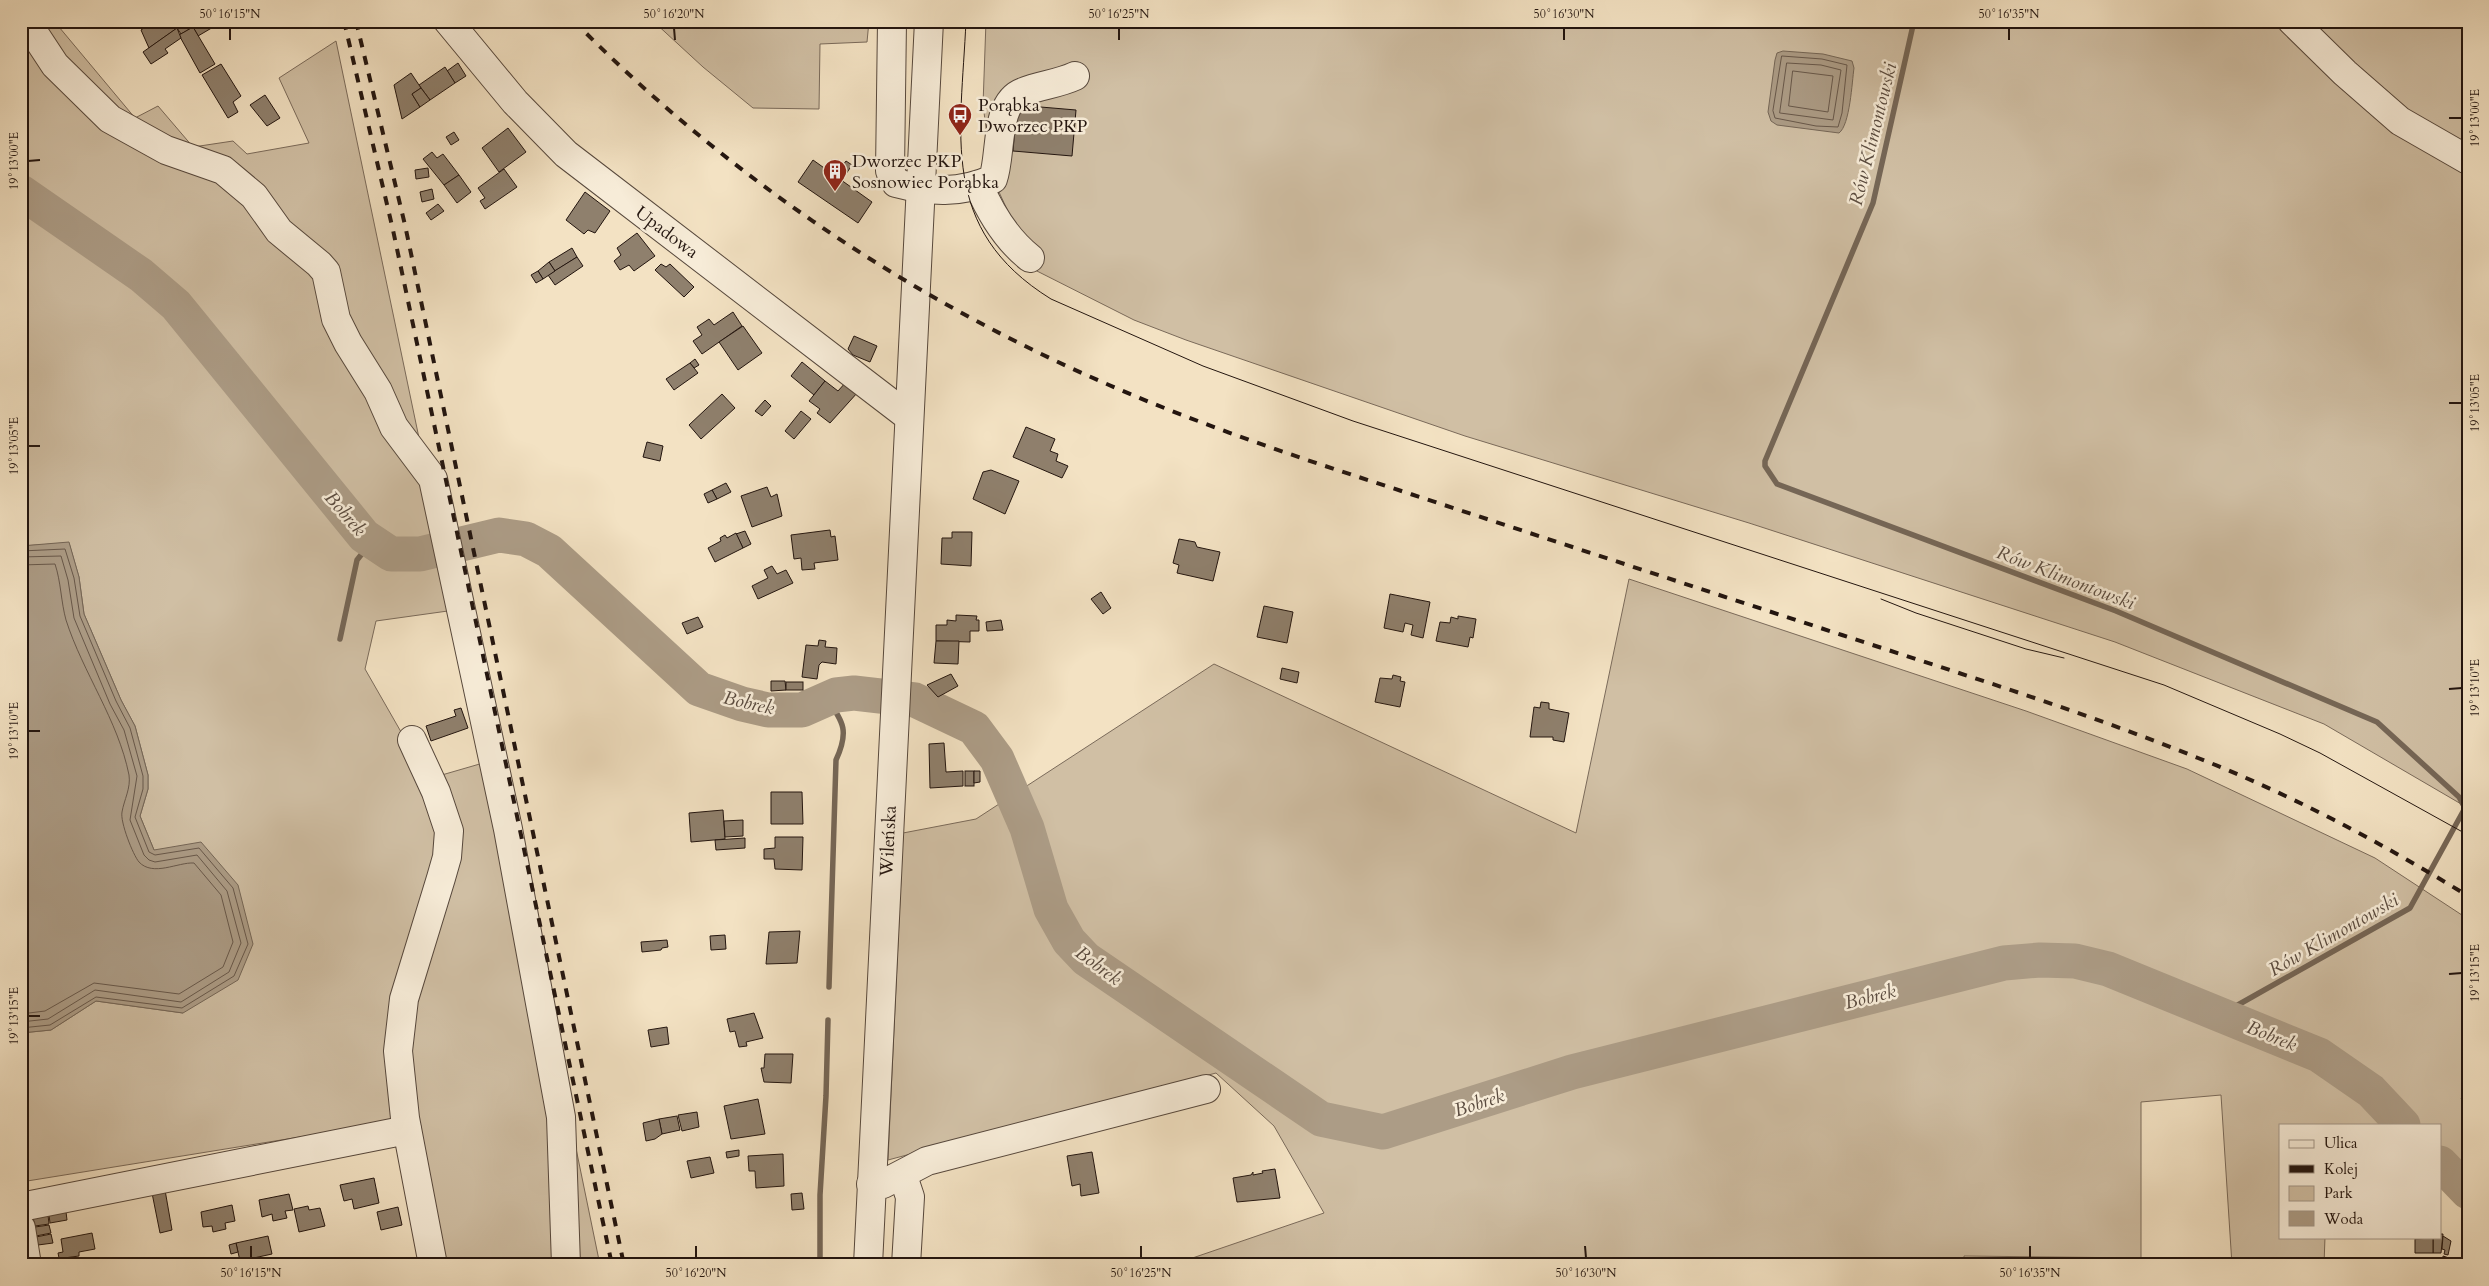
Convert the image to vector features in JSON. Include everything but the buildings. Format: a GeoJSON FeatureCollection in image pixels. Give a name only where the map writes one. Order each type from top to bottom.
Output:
{"type":"FeatureCollection","features":[{"type":"Feature","properties":{"kind":"street"},"geometry":{"type":"LineString","coordinates":[[26,21],[55,65],[110,119],[166,150],[223,170],[254,196],[279,231],[326,272],[336,319],[348,343],[378,392],[394,427],[432,479],[505,811],[561,1117],[566,1265]]}},
{"type":"Feature","properties":{"kind":"street","name":"Upadowa"},"geometry":{"type":"LineString","coordinates":[[448,21],[515,102],[566,154],[909,417]]}},
{"type":"Feature","properties":{"kind":"street"},"geometry":{"type":"LineString","coordinates":[[892,21],[890,170],[896,183],[922,190],[954,191],[978,186],[993,179],[999,158],[1005,112],[1011,100],[1021,92],[1062,82],[1075,76]]}},
{"type":"Feature","properties":{"kind":"street","name":"Wileńska"},"geometry":{"type":"LineString","coordinates":[[868,1265],[892,738],[922,190],[929,21]]}},
{"type":"Feature","properties":{"kind":"street"},"geometry":{"type":"LineString","coordinates":[[2292,21],[2345,73],[2400,121],[2468,160]]}},
{"type":"Feature","properties":{"kind":"street"},"geometry":{"type":"LineString","coordinates":[[978,186],[1004,231],[1030,258]]}},
{"type":"Feature","properties":{"kind":"street"},"geometry":{"type":"LineString","coordinates":[[412,740],[436,792],[449,831],[447,857],[404,999],[398,1051],[407,1130],[433,1265]]}},
{"type":"Feature","properties":{"kind":"street"},"geometry":{"type":"LineString","coordinates":[[871,1184],[883,1184],[903,1176],[927,1161],[1206,1089]]}},
{"type":"Feature","properties":{"kind":"street"},"geometry":{"type":"LineString","coordinates":[[21,1207],[407,1130]]}},
{"type":"Feature","properties":{"kind":"street"},"geometry":{"type":"LineString","coordinates":[[903,1176],[910,1197],[906,1265]]}},
{"type":"Feature","properties":{"kind":"street"},"geometry":{"type":"LineString","coordinates":[[21,1228],[27,1265]]}},
{"type":"Feature","properties":{"kind":"green space"},"geometry":{"type":"Polygon","coordinates":[[[21,21],[54,21],[135,118],[158,106],[193,147],[233,141],[247,154],[309,143],[279,78],[336,41],[455,610],[376,621],[365,669],[428,779],[490,761],[538,964],[600,1265],[437,1265],[399,1121],[21,1182],[21,1033],[51,1030],[96,1001],[183,1013],[154,850],[140,816],[148,789],[148,775],[135,726],[121,700],[84,614],[79,577],[69,543],[21,546],[21,21]]]}},
{"type":"Feature","properties":{"kind":"green space"},"geometry":{"type":"Polygon","coordinates":[[[653,21],[869,21],[867,42],[820,44],[819,109],[753,108],[703,67],[653,21]]]}},
{"type":"Feature","properties":{"kind":"green space"},"geometry":{"type":"Polygon","coordinates":[[[986,21],[2468,21],[2468,808],[2324,724],[2115,642],[1749,523],[1465,436],[1186,340],[1134,320],[1027,266],[1011,218],[993,179],[983,105],[986,21]]]}},
{"type":"Feature","properties":{"kind":"green space"},"geometry":{"type":"Polygon","coordinates":[[[1629,579],[2026,711],[2187,769],[2375,858],[2468,919],[2468,1085],[2461,1099],[2468,1104],[2468,1185],[2442,1183],[2442,1124],[2279,1124],[2279,1238],[2325,1238],[2324,1265],[2232,1265],[2221,1095],[2141,1102],[2141,1258],[1964,1256],[1964,1265],[1172,1265],[1324,1213],[1274,1126],[1216,1073],[888,1160],[903,833],[976,819],[1214,664],[1576,833],[1629,579]]]}},
{"type":"Feature","properties":{"kind":"water"},"geometry":{"type":"Polygon","coordinates":[[[1783,51],[1823,54],[1852,61],[1854,68],[1850,103],[1846,121],[1839,133],[1777,125],[1771,121],[1768,112],[1775,60],[1777,53],[1783,51]]]}},
{"type":"Feature","properties":{"kind":"water"},"geometry":{"type":"Polygon","coordinates":[[[69,542],[79,577],[84,614],[121,700],[135,726],[148,775],[148,789],[140,816],[154,850],[201,842],[238,885],[253,944],[238,980],[183,1013],[96,1001],[51,1030],[21,1033],[21,546],[69,542]]]}},
{"type":"Feature","properties":{"kind":"waterway","name":"Rów Klimontowski"},"geometry":{"type":"LineString","coordinates":[[1914,21],[1873,203],[1765,461],[1765,466],[1777,484],[2116,611],[2377,722],[2459,797],[2465,808],[2410,908],[2236,1006],[2228,1019]]}},
{"type":"Feature","properties":{"kind":"waterway","name":"Bobrek"},"geometry":{"type":"LineString","coordinates":[[21,192],[141,275],[176,305],[364,536],[391,554],[420,554],[499,535],[526,539],[549,551],[699,689],[742,704],[768,710],[802,710],[836,695],[854,693],[915,700],[974,728],[997,759],[1027,828],[1051,909],[1069,941],[1086,959],[1321,1119],[1383,1132],[1572,1072],[2004,963],[2040,960],[2075,961],[2108,969],[2319,1055],[2371,1091],[2402,1124]]}},
{"type":"Feature","properties":{"kind":"waterway"},"geometry":{"type":"LineString","coordinates":[[340,639],[357,560],[372,541]]}},
{"type":"Feature","properties":{"kind":"waterway"},"geometry":{"type":"LineString","coordinates":[[827,699],[841,721],[843,728],[842,742],[836,760],[829,987]]}},
{"type":"Feature","properties":{"kind":"waterway"},"geometry":{"type":"LineString","coordinates":[[820,1265],[820,1195],[828,1020]]}},
{"type":"Feature","properties":{"kind":"waterway","name":"Bobrek"},"geometry":{"type":"LineString","coordinates":[[2442,1165],[2468,1192]]}},
{"type":"Feature","properties":{"kind":"tram line"},"geometry":{"type":"LineString","coordinates":[[966,21],[961,102],[961,140],[964,176],[973,210],[989,242],[1015,272],[1051,299],[1203,366],[1353,421],[2164,685],[2320,753],[2468,835]]}},
{"type":"Feature","properties":{"kind":"tram line"},"geometry":{"type":"LineString","coordinates":[[1881,599],[1916,613],[2026,649],[2064,658]]}},
{"type":"Feature","properties":{"kind":"railway"},"geometry":{"type":"LineString","coordinates":[[344,21],[393,230],[612,1265]]}},
{"type":"Feature","properties":{"kind":"railway"},"geometry":{"type":"LineString","coordinates":[[356,21],[405,225],[624,1265]]}},
{"type":"Feature","properties":{"kind":"railway"},"geometry":{"type":"LineString","coordinates":[[574,21],[632,77],[694,131],[824,229],[893,273],[964,314],[1036,351],[1109,385],[1187,417],[1319,464],[2110,724],[2233,772],[2302,804],[2403,857],[2468,896]]}},
{"type":"Feature","properties":{"kind":"place","name":"Porąbka Dworzec PKP"},"geometry":{"type":"Point","coordinates":[960,136]}},
{"type":"Feature","properties":{"kind":"place","name":"Dworzec PKP Sosnowiec Porąbka"},"geometry":{"type":"Point","coordinates":[835,192]}}]}
